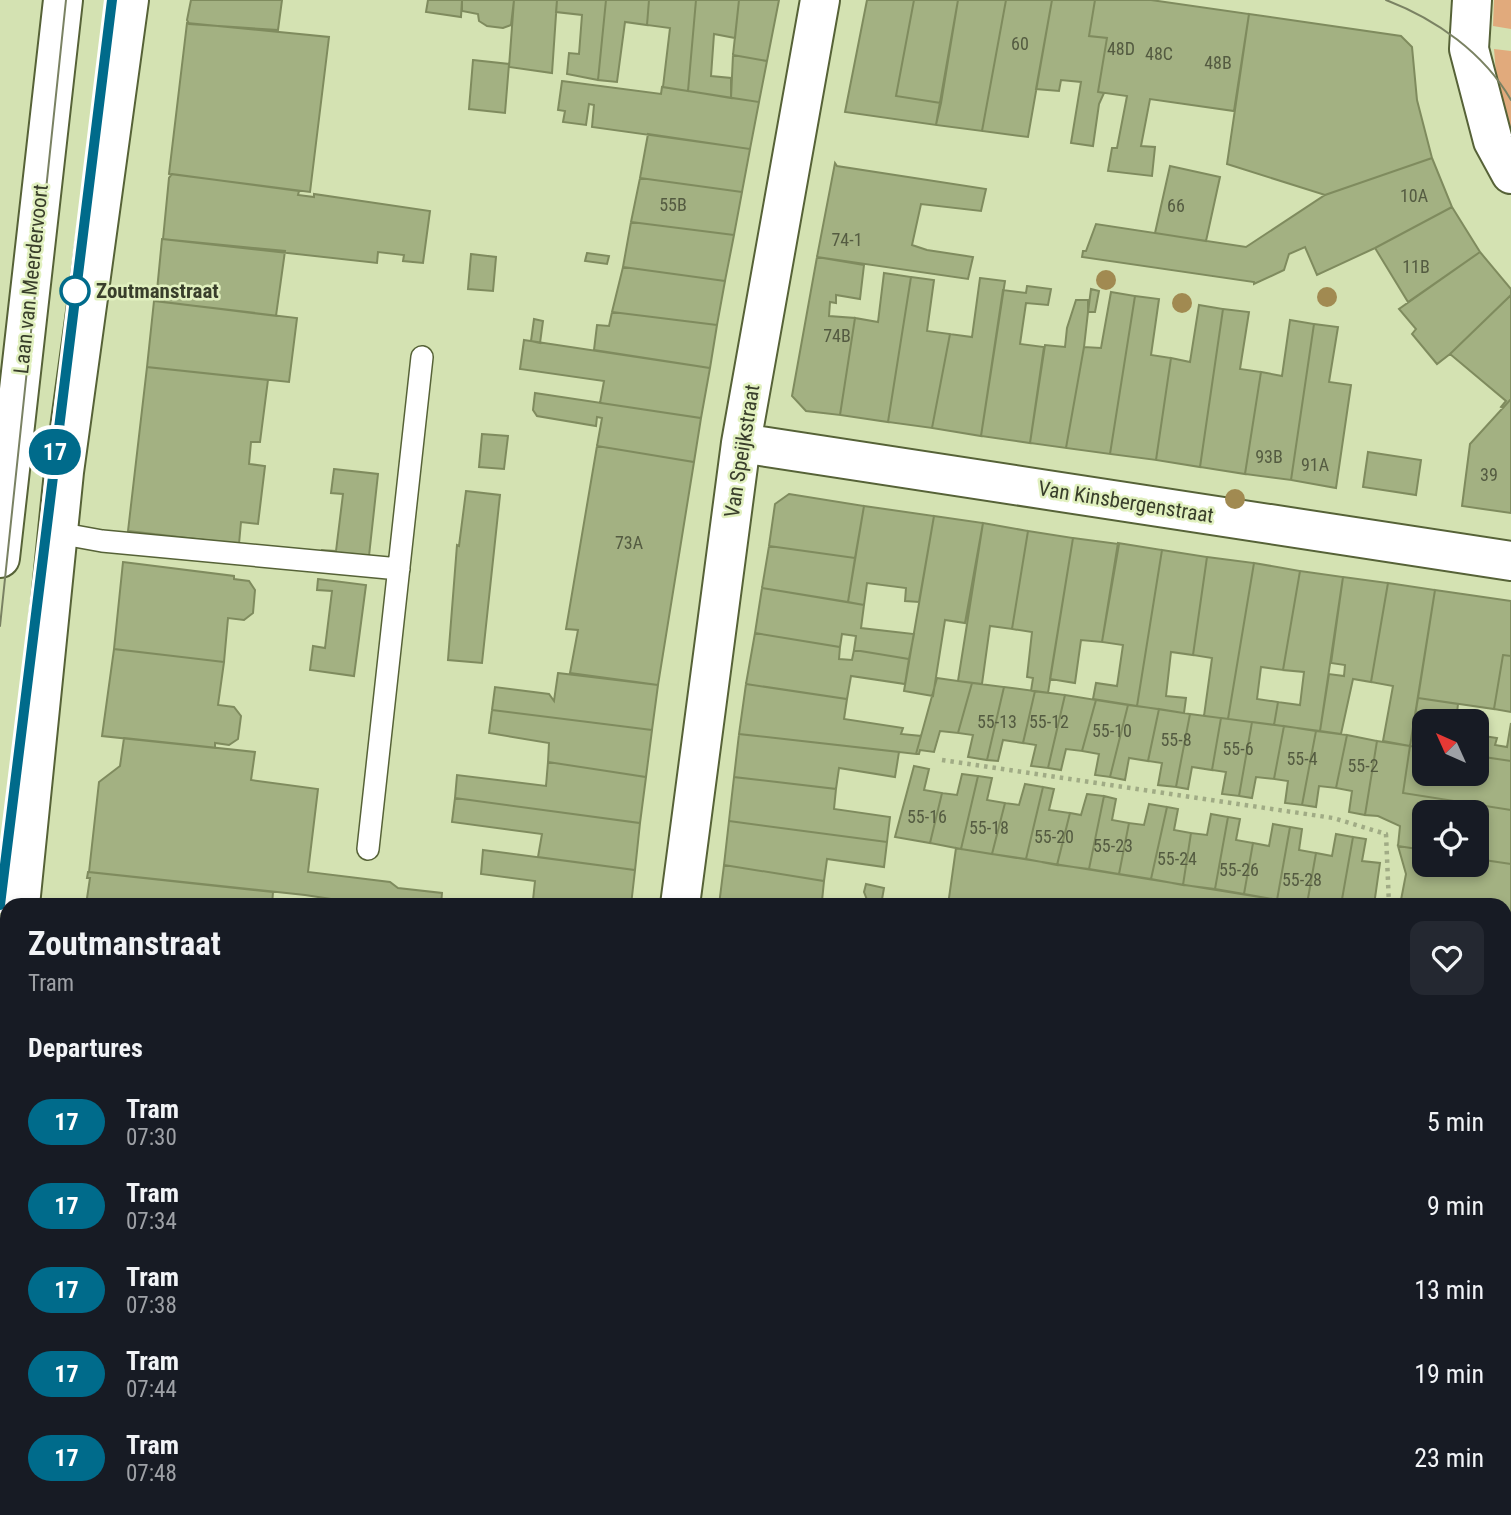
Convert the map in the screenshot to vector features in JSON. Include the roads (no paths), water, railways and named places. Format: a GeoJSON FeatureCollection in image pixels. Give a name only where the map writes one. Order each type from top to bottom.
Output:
{"type":"FeatureCollection","features":[{"type":"Feature","properties":{"kind":"street","name":"Laan van Meerdervoort"},"geometry":{"type":"LineString","coordinates":[[0,558],[64,0]]}},
{"type":"Feature","properties":{"kind":"street"},"geometry":{"type":"LineString","coordinates":[[21,898],[66,458],[129,0]]}},
{"type":"Feature","properties":{"kind":"street","name":"Van Speijkstraat"},"geometry":{"type":"LineString","coordinates":[[681,898],[741,443],[820,0]]}},
{"type":"Feature","properties":{"kind":"street"},"geometry":{"type":"LineString","coordinates":[[1472,0],[1469,48],[1493,141],[1511,174]]}},
{"type":"Feature","properties":{"kind":"street","name":"Van Kinsbergenstraat"},"geometry":{"type":"LineString","coordinates":[[741,443],[1511,561]]}},
{"type":"Feature","properties":{"kind":"lane"},"geometry":{"type":"LineString","coordinates":[[368,849],[422,358]]}},
{"type":"Feature","properties":{"kind":"lane"},"geometry":{"type":"LineString","coordinates":[[58,533],[102,541],[399,569]]}},
{"type":"Feature","properties":{"kind":"tram line"},"geometry":{"type":"LineString","coordinates":[[0,626],[66,0]]}},
{"type":"Feature","properties":{"kind":"tram line"},"geometry":{"type":"LineString","coordinates":[[1,898],[112,0]]}},
{"type":"Feature","properties":{"kind":"tram line","name":"17"},"geometry":{"type":"LineString","coordinates":[[1,898],[112,0]]}},
{"type":"Feature","properties":{"kind":"tram line"},"geometry":{"type":"LineString","coordinates":[[1386,0],[1423,17],[1457,40],[1487,67],[1511,100]]}},
{"type":"Feature","properties":{"kind":"place","name":"Zoutmanstraat"},"geometry":{"type":"Point","coordinates":[75,291]}}]}
